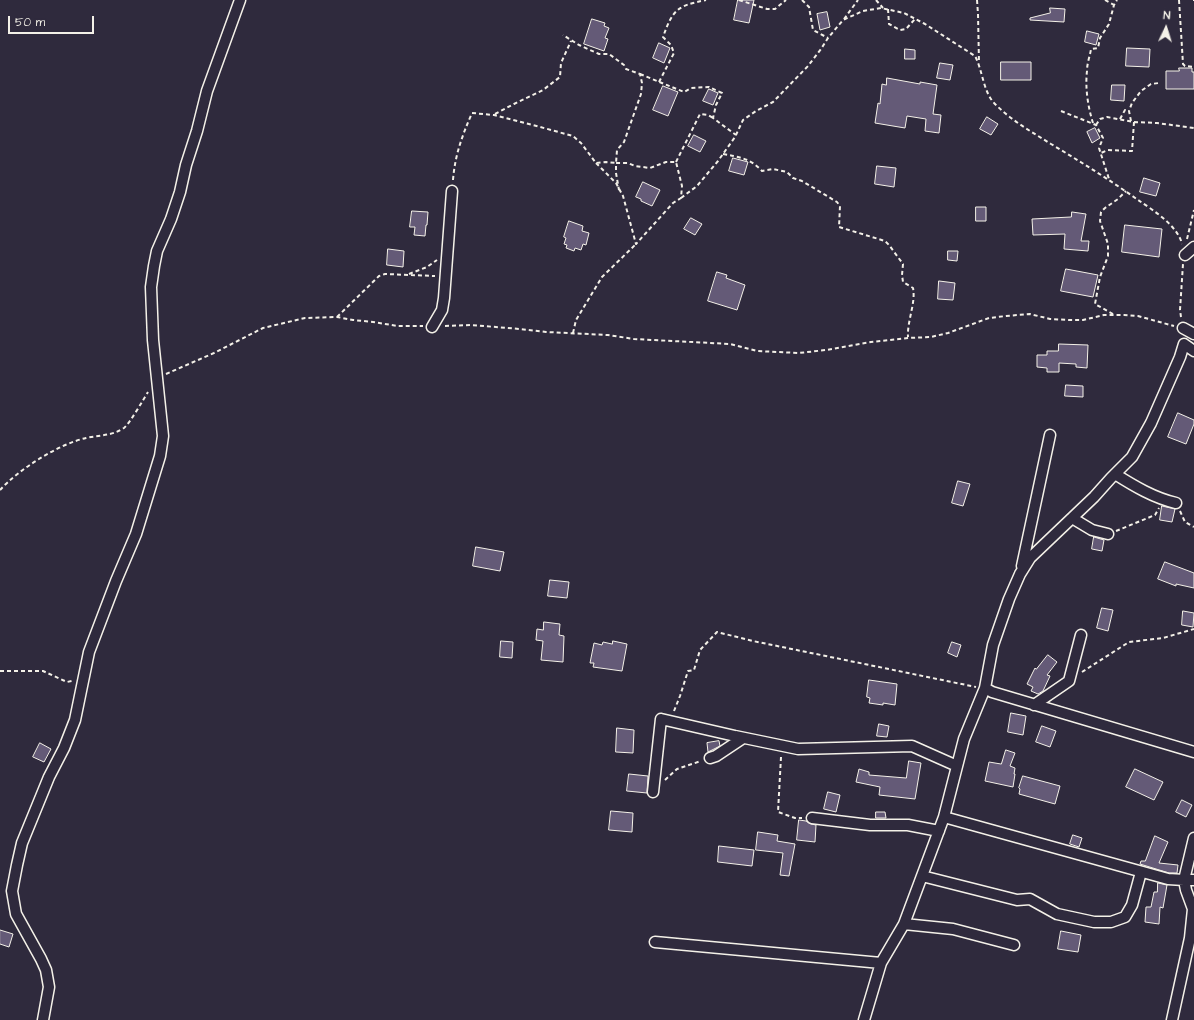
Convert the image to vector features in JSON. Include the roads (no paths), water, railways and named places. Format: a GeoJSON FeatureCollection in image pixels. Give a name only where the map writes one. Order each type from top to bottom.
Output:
{"type":"FeatureCollection","features":[{"type":"Feature","properties":{"kind":"street"},"geometry":{"type":"LineString","coordinates":[[43,1020],[49,987],[46,970],[16,914],[12,891],[22,843],[75,720],[89,652],[136,534],[160,456],[163,436],[156,379],[151,287],[157,251],[171,219],[180,192],[207,91],[240,0]]}},
{"type":"Feature","properties":{"kind":"street"},"geometry":{"type":"LineString","coordinates":[[432,327],[442,310],[446,279],[452,191]]}},
{"type":"Feature","properties":{"kind":"street"},"geometry":{"type":"LineString","coordinates":[[1185,254],[1194,247]]}},
{"type":"Feature","properties":{"kind":"street"},"geometry":{"type":"LineString","coordinates":[[1183,328],[1194,334]]}},
{"type":"Feature","properties":{"kind":"street"},"geometry":{"type":"LineString","coordinates":[[864,1020],[881,963],[904,924],[944,817],[964,739],[985,688],[993,645],[1020,574],[1030,558],[1094,497],[1132,457],[1151,422],[1180,357],[1184,344],[1194,351]]}},
{"type":"Feature","properties":{"kind":"street"},"geometry":{"type":"LineString","coordinates":[[1020,574],[1050,435]]}},
{"type":"Feature","properties":{"kind":"street"},"geometry":{"type":"LineString","coordinates":[[1115,474],[1138,488],[1164,500],[1176,503]]}},
{"type":"Feature","properties":{"kind":"street"},"geometry":{"type":"LineString","coordinates":[[1072,518],[1092,530],[1108,534]]}},
{"type":"Feature","properties":{"kind":"street"},"geometry":{"type":"LineString","coordinates":[[1034,705],[1069,681],[1081,635]]}},
{"type":"Feature","properties":{"kind":"street"},"geometry":{"type":"LineString","coordinates":[[985,688],[992,692],[1034,705],[1194,752]]}},
{"type":"Feature","properties":{"kind":"street"},"geometry":{"type":"LineString","coordinates":[[653,792],[661,719],[798,749],[912,746],[957,766]]}},
{"type":"Feature","properties":{"kind":"street"},"geometry":{"type":"LineString","coordinates":[[710,758],[716,756],[744,738]]}},
{"type":"Feature","properties":{"kind":"street"},"geometry":{"type":"LineString","coordinates":[[944,817],[1168,879],[1189,880]]}},
{"type":"Feature","properties":{"kind":"street"},"geometry":{"type":"LineString","coordinates":[[812,818],[870,825],[908,825],[939,831]]}},
{"type":"Feature","properties":{"kind":"street"},"geometry":{"type":"LineString","coordinates":[[1172,1020],[1190,938],[1193,909],[1186,890],[1189,880],[1194,838]]}},
{"type":"Feature","properties":{"kind":"street"},"geometry":{"type":"LineString","coordinates":[[922,876],[1017,900],[1030,899],[1057,914],[1094,922],[1111,922],[1125,917],[1132,905],[1141,872]]}},
{"type":"Feature","properties":{"kind":"street"},"geometry":{"type":"LineString","coordinates":[[904,924],[953,930],[1014,945]]}},
{"type":"Feature","properties":{"kind":"street"},"geometry":{"type":"LineString","coordinates":[[655,942],[881,963]]}}]}
